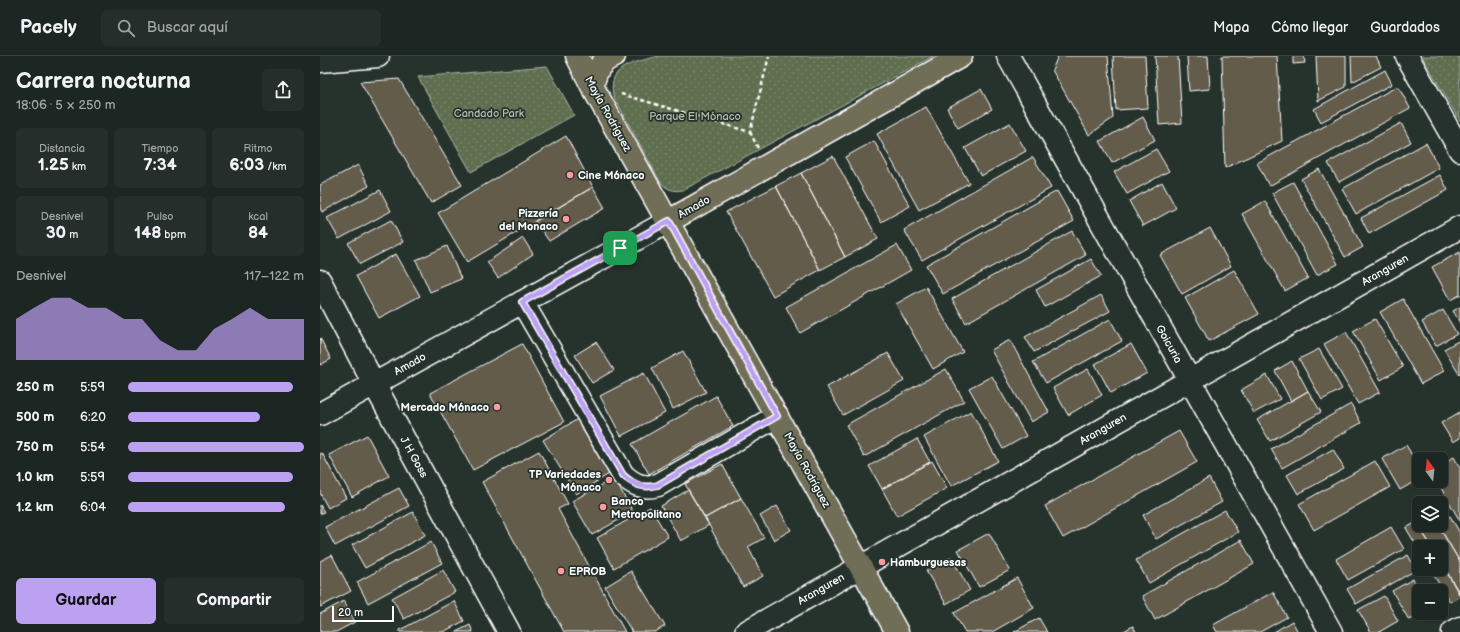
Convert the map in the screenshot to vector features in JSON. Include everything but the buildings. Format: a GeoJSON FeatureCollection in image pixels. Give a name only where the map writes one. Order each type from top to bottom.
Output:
{"type":"FeatureCollection","features":[{"type":"Feature","properties":{"kind":"main road","name":"Mayía Rodríguez"},"geometry":{"type":"LineString","coordinates":[[577,56],[592,86],[669,221],[897,632]]}},
{"type":"Feature","properties":{"kind":"main road"},"geometry":{"type":"LineString","coordinates":[[592,86],[597,69],[609,58],[614,56]]}},
{"type":"Feature","properties":{"kind":"main road","name":"Amado"},"geometry":{"type":"LineString","coordinates":[[669,221],[961,56]]}},
{"type":"Feature","properties":{"kind":"street"},"geometry":{"type":"LineString","coordinates":[[320,62],[378,56]]}},
{"type":"Feature","properties":{"kind":"street","name":"Goicuria"},"geometry":{"type":"LineString","coordinates":[[1008,56],[1331,632]]}},
{"type":"Feature","properties":{"kind":"street"},"geometry":{"type":"LineString","coordinates":[[1407,56],[1460,150]]}},
{"type":"Feature","properties":{"kind":"street","name":"Amado"},"geometry":{"type":"LineString","coordinates":[[320,414],[669,221]]}},
{"type":"Feature","properties":{"kind":"street","name":"Aranguren"},"geometry":{"type":"LineString","coordinates":[[746,632],[1460,227]]}},
{"type":"Feature","properties":{"kind":"street","name":"J H Goss"},"geometry":{"type":"LineString","coordinates":[[320,282],[509,632]]}},
{"type":"Feature","properties":{"kind":"street"},"geometry":{"type":"LineString","coordinates":[[522,302],[623,475],[631,483],[639,486],[650,487],[658,485],[777,416]]}},
{"type":"Feature","properties":{"kind":"street"},"geometry":{"type":"LineString","coordinates":[[1453,632],[1460,628]]}},
{"type":"Feature","properties":{"kind":"path"},"geometry":{"type":"LineString","coordinates":[[759,149],[750,132],[769,56]]}},
{"type":"Feature","properties":{"kind":"path"},"geometry":{"type":"LineString","coordinates":[[592,86],[750,132]]}},
{"type":"Feature","properties":{"kind":"green space","name":"Parque El Mónaco"},"geometry":{"type":"Polygon","coordinates":[[[658,56],[934,56],[683,190],[676,191],[661,183],[613,95],[612,85],[614,77],[619,71],[625,66],[658,56]]]}},
{"type":"Feature","properties":{"kind":"green space"},"geometry":{"type":"Polygon","coordinates":[[[1422,56],[1460,56],[1460,121],[1422,56]]]}},
{"type":"Feature","properties":{"kind":"green space","name":"Candado Park"},"geometry":{"type":"Polygon","coordinates":[[[547,66],[574,115],[471,172],[418,77],[547,66]]]}},
{"type":"Feature","properties":{"kind":"place","name":"Cine Mónaco"},"geometry":{"type":"Point","coordinates":[570,175]}},
{"type":"Feature","properties":{"kind":"place","name":"Pizzería del Monaco"},"geometry":{"type":"Point","coordinates":[566,219]}},
{"type":"Feature","properties":{"kind":"place","name":"Mercado Mónaco"},"geometry":{"type":"Point","coordinates":[497,407]}},
{"type":"Feature","properties":{"kind":"place","name":"TP Variedades Mónaco"},"geometry":{"type":"Point","coordinates":[609,480]}},
{"type":"Feature","properties":{"kind":"place","name":"Banco Metropolitano"},"geometry":{"type":"Point","coordinates":[603,507]}},
{"type":"Feature","properties":{"kind":"place","name":"Hamburguesas"},"geometry":{"type":"Point","coordinates":[882,562]}},
{"type":"Feature","properties":{"kind":"place","name":"EPROB"},"geometry":{"type":"Point","coordinates":[561,571]}},
{"type":"Feature","properties":{"kind":"route"},"geometry":{"type":"LineString","coordinates":[[669,221],[777,416],[658,485],[650,487],[639,486],[631,483],[623,475],[522,302],[620,248],[669,221]]}}]}
